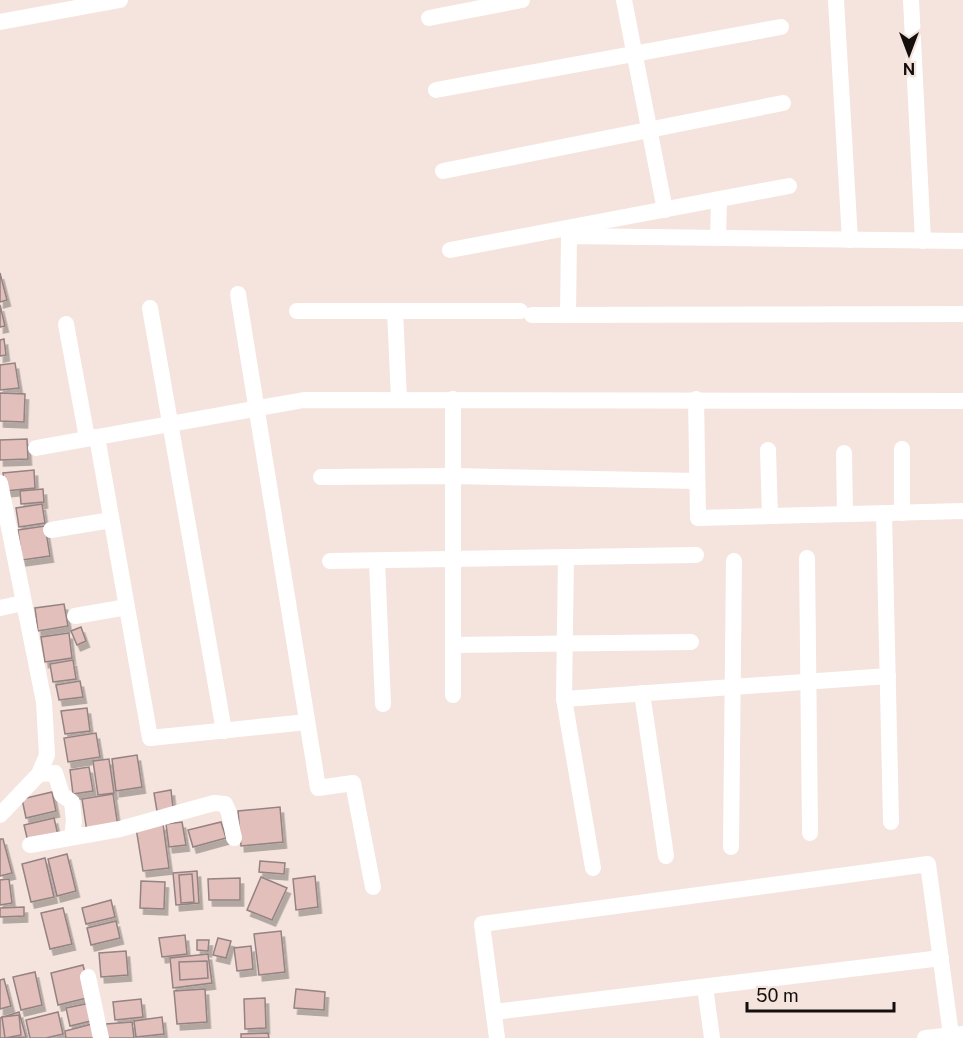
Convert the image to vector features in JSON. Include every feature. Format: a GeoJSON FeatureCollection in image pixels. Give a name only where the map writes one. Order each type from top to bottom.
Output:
{"type":"FeatureCollection","features":[{"type":"Feature","properties":{"kind":"street"},"geometry":{"type":"LineString","coordinates":[[0,22],[120,0]]}},
{"type":"Feature","properties":{"kind":"street"},"geometry":{"type":"LineString","coordinates":[[429,18],[522,0]]}},
{"type":"Feature","properties":{"kind":"street"},"geometry":{"type":"LineString","coordinates":[[624,0],[665,210]]}},
{"type":"Feature","properties":{"kind":"street"},"geometry":{"type":"LineString","coordinates":[[836,0],[849,240]]}},
{"type":"Feature","properties":{"kind":"street"},"geometry":{"type":"LineString","coordinates":[[911,0],[923,241]]}},
{"type":"Feature","properties":{"kind":"street"},"geometry":{"type":"LineString","coordinates":[[436,90],[781,27]]}},
{"type":"Feature","properties":{"kind":"street"},"geometry":{"type":"LineString","coordinates":[[443,171],[783,103]]}},
{"type":"Feature","properties":{"kind":"street"},"geometry":{"type":"LineString","coordinates":[[450,250],[789,186]]}},
{"type":"Feature","properties":{"kind":"street"},"geometry":{"type":"LineString","coordinates":[[718,238],[719,200]]}},
{"type":"Feature","properties":{"kind":"street"},"geometry":{"type":"LineString","coordinates":[[568,315],[569,236],[963,241]]}},
{"type":"Feature","properties":{"kind":"street"},"geometry":{"type":"LineString","coordinates":[[238,294],[318,788],[353,783],[374,887]]}},
{"type":"Feature","properties":{"kind":"street"},"geometry":{"type":"LineString","coordinates":[[150,308],[224,731]]}},
{"type":"Feature","properties":{"kind":"street"},"geometry":{"type":"LineString","coordinates":[[297,311],[568,315],[963,314]]}},
{"type":"Feature","properties":{"kind":"street"},"geometry":{"type":"LineString","coordinates":[[395,311],[399,399]]}},
{"type":"Feature","properties":{"kind":"street"},"geometry":{"type":"LineString","coordinates":[[66,324],[111,520],[150,738],[307,722]]}},
{"type":"Feature","properties":{"kind":"street"},"geometry":{"type":"LineString","coordinates":[[453,399],[453,695]]}},
{"type":"Feature","properties":{"kind":"street"},"geometry":{"type":"LineString","coordinates":[[696,399],[698,518],[963,511]]}},
{"type":"Feature","properties":{"kind":"street"},"geometry":{"type":"LineString","coordinates":[[36,448],[304,400],[963,401]]}},
{"type":"Feature","properties":{"kind":"street"},"geometry":{"type":"LineString","coordinates":[[902,449],[902,513]]}},
{"type":"Feature","properties":{"kind":"street"},"geometry":{"type":"LineString","coordinates":[[768,450],[770,516]]}},
{"type":"Feature","properties":{"kind":"street"},"geometry":{"type":"LineString","coordinates":[[844,453],[845,514]]}},
{"type":"Feature","properties":{"kind":"street"},"geometry":{"type":"LineString","coordinates":[[321,477],[453,476],[697,481]]}},
{"type":"Feature","properties":{"kind":"street"},"geometry":{"type":"LineString","coordinates":[[0,483],[12,605],[44,702],[47,755],[39,774],[0,815]]}},
{"type":"Feature","properties":{"kind":"street"},"geometry":{"type":"LineString","coordinates":[[884,513],[891,822]]}},
{"type":"Feature","properties":{"kind":"street"},"geometry":{"type":"LineString","coordinates":[[51,530],[111,520]]}},
{"type":"Feature","properties":{"kind":"street"},"geometry":{"type":"LineString","coordinates":[[330,561],[696,555]]}},
{"type":"Feature","properties":{"kind":"street"},"geometry":{"type":"LineString","coordinates":[[566,557],[564,699],[593,868]]}},
{"type":"Feature","properties":{"kind":"street"},"geometry":{"type":"LineString","coordinates":[[807,558],[810,833]]}},
{"type":"Feature","properties":{"kind":"street"},"geometry":{"type":"LineString","coordinates":[[377,561],[383,704]]}},
{"type":"Feature","properties":{"kind":"street"},"geometry":{"type":"LineString","coordinates":[[731,847],[734,561]]}},
{"type":"Feature","properties":{"kind":"street"},"geometry":{"type":"LineString","coordinates":[[75,616],[127,607]]}},
{"type":"Feature","properties":{"kind":"street"},"geometry":{"type":"LineString","coordinates":[[453,645],[691,642]]}},
{"type":"Feature","properties":{"kind":"street"},"geometry":{"type":"LineString","coordinates":[[564,699],[888,676]]}},
{"type":"Feature","properties":{"kind":"street"},"geometry":{"type":"LineString","coordinates":[[642,693],[666,856]]}},
{"type":"Feature","properties":{"kind":"street"},"geometry":{"type":"LineString","coordinates":[[39,774],[56,773],[62,795],[72,802],[74,821],[72,837]]}},
{"type":"Feature","properties":{"kind":"street"},"geometry":{"type":"LineString","coordinates":[[30,845],[120,829],[214,803],[225,804],[234,838]]}},
{"type":"Feature","properties":{"kind":"street"},"geometry":{"type":"LineString","coordinates":[[498,1038],[482,924],[928,864],[941,958],[957,1034],[926,1038]]}},
{"type":"Feature","properties":{"kind":"street"},"geometry":{"type":"LineString","coordinates":[[494,1012],[941,958]]}},
{"type":"Feature","properties":{"kind":"street"},"geometry":{"type":"LineString","coordinates":[[88,978],[101,1038]]}},
{"type":"Feature","properties":{"kind":"street"},"geometry":{"type":"LineString","coordinates":[[705,987],[712,1038]]}},
{"type":"Feature","properties":{"kind":"building"},"geometry":{"type":"Polygon","coordinates":[[[0,273],[7,300],[0,302],[0,273]]]}},
{"type":"Feature","properties":{"kind":"building"},"geometry":{"type":"Polygon","coordinates":[[[0,305],[5,326],[0,327],[0,305]]]}},
{"type":"Feature","properties":{"kind":"building"},"geometry":{"type":"Polygon","coordinates":[[[4,339],[6,355],[0,356],[0,340],[4,339]]]}},
{"type":"Feature","properties":{"kind":"building"},"geometry":{"type":"Polygon","coordinates":[[[15,363],[19,388],[0,390],[0,365],[15,363]]]}},
{"type":"Feature","properties":{"kind":"building"},"geometry":{"type":"Polygon","coordinates":[[[0,393],[25,394],[24,422],[0,421],[0,393]]]}},
{"type":"Feature","properties":{"kind":"building"},"geometry":{"type":"Polygon","coordinates":[[[27,439],[28,459],[0,460],[0,440],[27,439]]]}},
{"type":"Feature","properties":{"kind":"building"},"geometry":{"type":"Polygon","coordinates":[[[34,470],[35,488],[5,491],[3,473],[34,470]]]}},
{"type":"Feature","properties":{"kind":"building"},"geometry":{"type":"Polygon","coordinates":[[[43,489],[44,502],[21,504],[20,491],[43,489]]]}},
{"type":"Feature","properties":{"kind":"building"},"geometry":{"type":"Polygon","coordinates":[[[42,504],[45,523],[19,527],[16,508],[42,504]]]}},
{"type":"Feature","properties":{"kind":"building"},"geometry":{"type":"Polygon","coordinates":[[[45,526],[50,556],[22,560],[18,530],[45,526]]]}},
{"type":"Feature","properties":{"kind":"building"},"geometry":{"type":"Polygon","coordinates":[[[64,604],[68,626],[38,631],[35,608],[64,604]]]}},
{"type":"Feature","properties":{"kind":"building"},"geometry":{"type":"Polygon","coordinates":[[[81,627],[86,641],[77,645],[71,631],[81,627]]]}},
{"type":"Feature","properties":{"kind":"building"},"geometry":{"type":"Polygon","coordinates":[[[69,633],[72,658],[45,662],[41,637],[69,633]]]}},
{"type":"Feature","properties":{"kind":"building"},"geometry":{"type":"Polygon","coordinates":[[[73,660],[76,679],[53,682],[50,664],[73,660]]]}},
{"type":"Feature","properties":{"kind":"building"},"geometry":{"type":"Polygon","coordinates":[[[80,681],[83,697],[59,700],[56,685],[80,681]]]}},
{"type":"Feature","properties":{"kind":"building"},"geometry":{"type":"Polygon","coordinates":[[[87,708],[90,731],[65,734],[61,711],[87,708]]]}},
{"type":"Feature","properties":{"kind":"building"},"geometry":{"type":"Polygon","coordinates":[[[96,733],[100,757],[68,762],[64,738],[96,733]]]}},
{"type":"Feature","properties":{"kind":"building"},"geometry":{"type":"Polygon","coordinates":[[[137,755],[142,787],[116,791],[112,759],[137,755]]]}},
{"type":"Feature","properties":{"kind":"building"},"geometry":{"type":"Polygon","coordinates":[[[109,759],[114,793],[98,795],[93,761],[109,759]]]}},
{"type":"Feature","properties":{"kind":"building"},"geometry":{"type":"Polygon","coordinates":[[[89,767],[93,791],[73,794],[70,770],[89,767]]]}},
{"type":"Feature","properties":{"kind":"building"},"geometry":{"type":"Polygon","coordinates":[[[171,790],[173,808],[157,811],[154,793],[171,790]]]}},
{"type":"Feature","properties":{"kind":"building"},"geometry":{"type":"Polygon","coordinates":[[[52,792],[56,811],[26,818],[22,799],[52,792]]]}},
{"type":"Feature","properties":{"kind":"building"},"geometry":{"type":"Polygon","coordinates":[[[113,794],[118,827],[87,832],[82,799],[113,794]]]}},
{"type":"Feature","properties":{"kind":"building"},"geometry":{"type":"Polygon","coordinates":[[[280,807],[283,842],[241,846],[238,811],[280,807]]]}},
{"type":"Feature","properties":{"kind":"building"},"geometry":{"type":"Polygon","coordinates":[[[54,818],[58,835],[28,842],[24,825],[54,818]]]}},
{"type":"Feature","properties":{"kind":"building"},"geometry":{"type":"Polygon","coordinates":[[[182,822],[186,845],[169,847],[166,824],[182,822]]]}},
{"type":"Feature","properties":{"kind":"building"},"geometry":{"type":"Polygon","coordinates":[[[221,822],[226,838],[193,847],[188,830],[221,822]]]}},
{"type":"Feature","properties":{"kind":"building"},"geometry":{"type":"Polygon","coordinates":[[[163,824],[169,868],[143,871],[136,828],[163,824]]]}},
{"type":"Feature","properties":{"kind":"building"},"geometry":{"type":"Polygon","coordinates":[[[0,839],[3,839],[12,873],[0,876],[0,839]]]}},
{"type":"Feature","properties":{"kind":"building"},"geometry":{"type":"Polygon","coordinates":[[[67,854],[76,891],[57,896],[48,859],[67,854]]]}},
{"type":"Feature","properties":{"kind":"building"},"geometry":{"type":"Polygon","coordinates":[[[45,858],[54,897],[31,902],[22,864],[45,858]]]}},
{"type":"Feature","properties":{"kind":"building"},"geometry":{"type":"Polygon","coordinates":[[[260,861],[285,863],[284,874],[259,872],[260,861]]]}},
{"type":"Feature","properties":{"kind":"building"},"geometry":{"type":"Polygon","coordinates":[[[197,871],[199,903],[176,905],[173,873],[197,871]]]}},
{"type":"Feature","properties":{"kind":"building"},"geometry":{"type":"Polygon","coordinates":[[[192,874],[194,902],[181,903],[179,875],[192,874]]]}},
{"type":"Feature","properties":{"kind":"building"},"geometry":{"type":"Polygon","coordinates":[[[315,876],[318,907],[296,910],[293,879],[315,876]]]}},
{"type":"Feature","properties":{"kind":"building"},"geometry":{"type":"Polygon","coordinates":[[[261,877],[287,888],[272,920],[247,910],[261,877]]]}},
{"type":"Feature","properties":{"kind":"building"},"geometry":{"type":"Polygon","coordinates":[[[240,878],[240,900],[209,900],[208,879],[240,878]]]}},
{"type":"Feature","properties":{"kind":"building"},"geometry":{"type":"Polygon","coordinates":[[[9,879],[12,903],[0,905],[0,880],[9,879]]]}},
{"type":"Feature","properties":{"kind":"building"},"geometry":{"type":"Polygon","coordinates":[[[141,881],[165,882],[164,909],[140,908],[141,881]]]}},
{"type":"Feature","properties":{"kind":"building"},"geometry":{"type":"Polygon","coordinates":[[[111,900],[115,917],[86,924],[82,908],[111,900]]]}},
{"type":"Feature","properties":{"kind":"building"},"geometry":{"type":"Polygon","coordinates":[[[24,907],[24,916],[0,917],[0,908],[24,907]]]}},
{"type":"Feature","properties":{"kind":"building"},"geometry":{"type":"Polygon","coordinates":[[[63,908],[72,944],[50,949],[41,913],[63,908]]]}},
{"type":"Feature","properties":{"kind":"building"},"geometry":{"type":"Polygon","coordinates":[[[116,921],[120,938],[91,945],[87,928],[116,921]]]}},
{"type":"Feature","properties":{"kind":"building"},"geometry":{"type":"Polygon","coordinates":[[[281,931],[285,972],[259,975],[254,934],[281,931]]]}},
{"type":"Feature","properties":{"kind":"building"},"geometry":{"type":"Polygon","coordinates":[[[185,935],[187,954],[162,957],[159,938],[185,935]]]}},
{"type":"Feature","properties":{"kind":"building"},"geometry":{"type":"Polygon","coordinates":[[[218,938],[231,941],[226,958],[213,955],[218,938]]]}},
{"type":"Feature","properties":{"kind":"building"},"geometry":{"type":"Polygon","coordinates":[[[197,940],[209,940],[208,951],[197,950],[197,940]]]}},
{"type":"Feature","properties":{"kind":"building"},"geometry":{"type":"Polygon","coordinates":[[[251,946],[253,969],[237,971],[234,948],[251,946]]]}},
{"type":"Feature","properties":{"kind":"building"},"geometry":{"type":"Polygon","coordinates":[[[126,951],[128,975],[101,977],[99,953],[126,951]]]}},
{"type":"Feature","properties":{"kind":"building"},"geometry":{"type":"Polygon","coordinates":[[[208,954],[212,983],[173,988],[170,958],[208,954]]]}},
{"type":"Feature","properties":{"kind":"building"},"geometry":{"type":"Polygon","coordinates":[[[207,961],[208,978],[180,980],[179,962],[207,961]]]}},
{"type":"Feature","properties":{"kind":"building"},"geometry":{"type":"Polygon","coordinates":[[[83,965],[91,997],[58,1005],[51,973],[83,965]]]}},
{"type":"Feature","properties":{"kind":"building"},"geometry":{"type":"Polygon","coordinates":[[[35,972],[42,1005],[21,1010],[13,977],[35,972]]]}},
{"type":"Feature","properties":{"kind":"building"},"geometry":{"type":"Polygon","coordinates":[[[4,979],[11,1006],[0,1009],[0,980],[4,979]]]}},
{"type":"Feature","properties":{"kind":"building"},"geometry":{"type":"Polygon","coordinates":[[[205,989],[207,1022],[177,1024],[174,991],[205,989]]]}},
{"type":"Feature","properties":{"kind":"building"},"geometry":{"type":"Polygon","coordinates":[[[296,989],[325,992],[324,1010],[294,1008],[296,989]]]}},
{"type":"Feature","properties":{"kind":"building"},"geometry":{"type":"Polygon","coordinates":[[[265,998],[266,1028],[245,1029],[244,999],[265,998]]]}},
{"type":"Feature","properties":{"kind":"building"},"geometry":{"type":"Polygon","coordinates":[[[141,999],[143,1017],[115,1020],[113,1002],[141,999]]]}},
{"type":"Feature","properties":{"kind":"building"},"geometry":{"type":"Polygon","coordinates":[[[90,1003],[95,1020],[70,1026],[66,1008],[90,1003]]]}},
{"type":"Feature","properties":{"kind":"building"},"geometry":{"type":"Polygon","coordinates":[[[19,1012],[26,1037],[0,1038],[0,1018],[19,1012]]]}},
{"type":"Feature","properties":{"kind":"building"},"geometry":{"type":"Polygon","coordinates":[[[58,1012],[63,1034],[46,1038],[30,1038],[26,1020],[58,1012]]]}},
{"type":"Feature","properties":{"kind":"building"},"geometry":{"type":"Polygon","coordinates":[[[19,1015],[21,1035],[5,1038],[2,1017],[19,1015]]]}},
{"type":"Feature","properties":{"kind":"building"},"geometry":{"type":"Polygon","coordinates":[[[162,1017],[164,1034],[136,1037],[134,1021],[162,1017]]]}},
{"type":"Feature","properties":{"kind":"building"},"geometry":{"type":"Polygon","coordinates":[[[132,1022],[134,1038],[107,1038],[106,1024],[132,1022]]]}},
{"type":"Feature","properties":{"kind":"building"},"geometry":{"type":"Polygon","coordinates":[[[96,1023],[99,1038],[66,1038],[65,1031],[96,1023]]]}},
{"type":"Feature","properties":{"kind":"building"},"geometry":{"type":"Polygon","coordinates":[[[268,1033],[269,1038],[241,1038],[241,1034],[268,1033]]]}}]}
